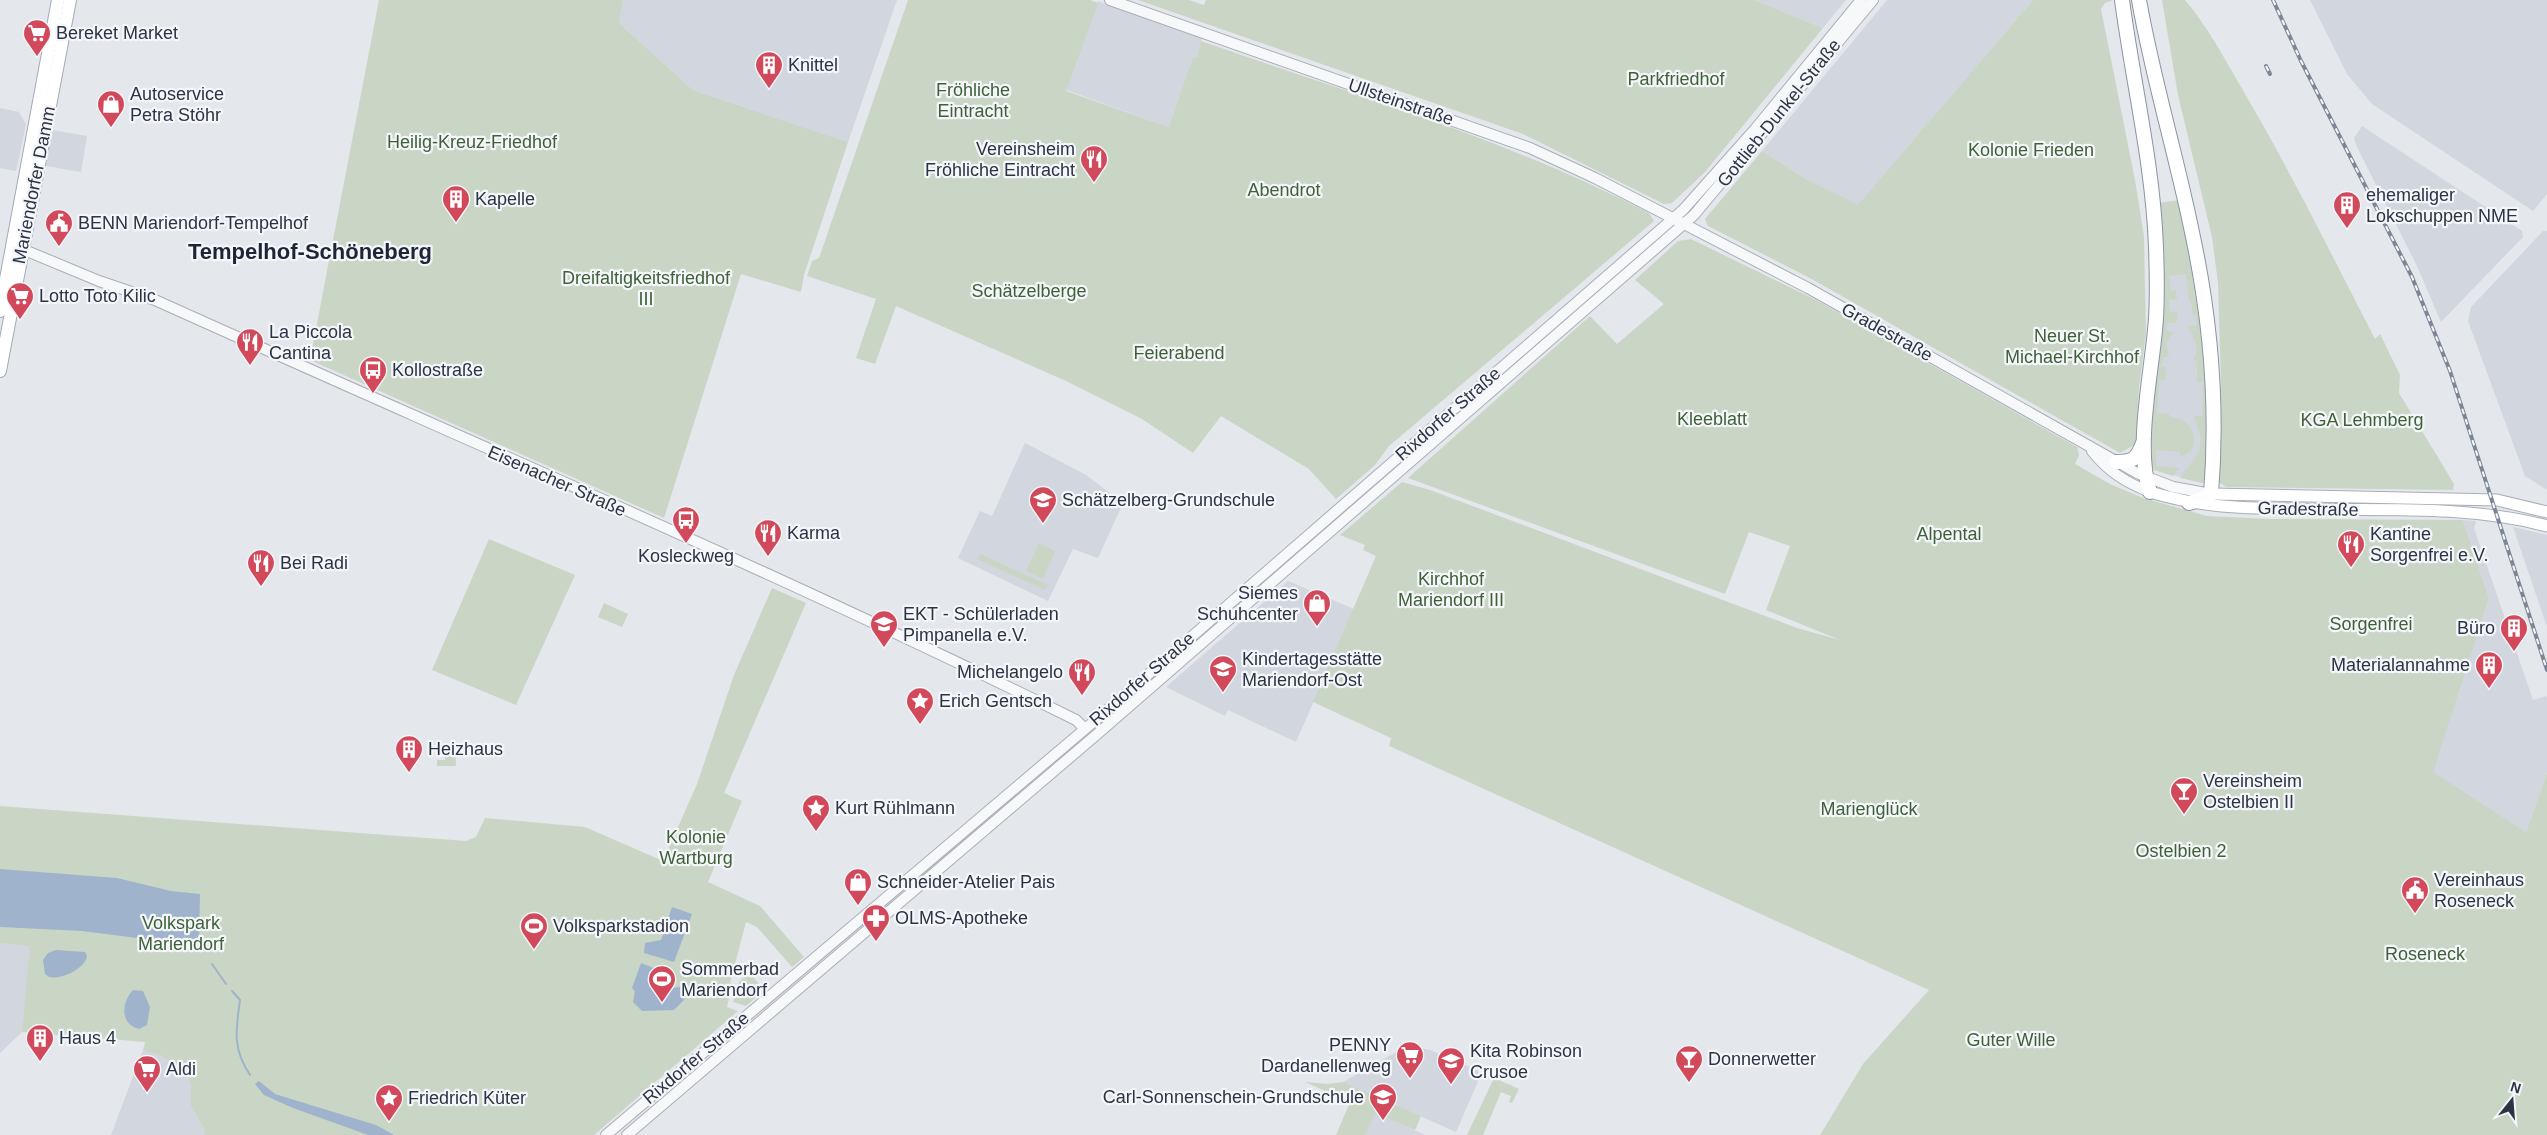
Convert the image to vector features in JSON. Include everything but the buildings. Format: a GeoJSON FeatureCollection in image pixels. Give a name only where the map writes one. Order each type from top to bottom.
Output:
{"type":"FeatureCollection","features":[{"type":"Feature","properties":{"kind":"highway"},"geometry":{"type":"LineString","coordinates":[[2139,0],[2148,50],[2193,237],[2208,328],[2213,412],[2211,494],[2203,500],[2189,503]]}},
{"type":"Feature","properties":{"kind":"highway"},"geometry":{"type":"LineString","coordinates":[[2122,1],[2148,162],[2156,246],[2156,327],[2144,440],[2144,477],[2150,492]]}},
{"type":"Feature","properties":{"kind":"highway"},"geometry":{"type":"LineString","coordinates":[[2116,462],[2135,460],[2144,440]]}},
{"type":"Feature","properties":{"kind":"main road","name":"Mariendorfer Damm"},"geometry":{"type":"LineString","coordinates":[[0,311],[58,0]]}},
{"type":"Feature","properties":{"kind":"main road","name":"Mariendorfer Damm"},"geometry":{"type":"LineString","coordinates":[[0,371],[70,0]]}},
{"type":"Feature","properties":{"kind":"main road","name":"Gradestraße"},"geometry":{"type":"LineString","coordinates":[[2150,492],[2189,503],[2225,507],[2457,511],[2500,516],[2547,526]]}},
{"type":"Feature","properties":{"kind":"main road","name":"Gradestraße"},"geometry":{"type":"LineString","coordinates":[[2211,494],[2497,500],[2547,512]]}},
{"type":"Feature","properties":{"kind":"street","name":"Gottlieb-Dunkel-Straße"},"geometry":{"type":"LineString","coordinates":[[1673,219],[1713,179],[1861,0]]}},
{"type":"Feature","properties":{"kind":"street","name":"Gottlieb-Dunkel-Straße"},"geometry":{"type":"LineString","coordinates":[[1684,224],[1712,194],[1872,0]]}},
{"type":"Feature","properties":{"kind":"street","name":"Ullsteinstraße"},"geometry":{"type":"LineString","coordinates":[[1117,1],[1520,143],[1595,178],[1684,224]]}},
{"type":"Feature","properties":{"kind":"street","name":"Rixdorfer Straße"},"geometry":{"type":"LineString","coordinates":[[606,1135],[1062,747],[1673,219]]}},
{"type":"Feature","properties":{"kind":"street","name":"Rixdorfer Straße"},"geometry":{"type":"LineString","coordinates":[[627,1135],[1070,757],[1684,224]]}},
{"type":"Feature","properties":{"kind":"street","name":"Gradestraße"},"geometry":{"type":"LineString","coordinates":[[1684,224],[1870,322],[2144,477],[2173,487],[2211,494]]}},
{"type":"Feature","properties":{"kind":"street","name":"Eisenacher Straße"},"geometry":{"type":"LineString","coordinates":[[22,250],[99,281],[155,300],[601,500],[949,659],[1076,720],[1084,728]]}},
{"type":"Feature","properties":{"kind":"street","name":"Gradestraße"},"geometry":{"type":"LineString","coordinates":[[2087,445],[2114,474],[2150,492]]}},
{"type":"Feature","properties":{"kind":"street"},"geometry":{"type":"LineString","coordinates":[[1348,501],[1356,510]]}},
{"type":"Feature","properties":{"kind":"street"},"geometry":{"type":"LineString","coordinates":[[1062,747],[1070,757]]}},
{"type":"Feature","properties":{"kind":"shaded area"},"geometry":{"type":"Polygon","coordinates":[[[623,0],[897,0],[848,142],[693,90],[619,23],[623,0]]]}},
{"type":"Feature","properties":{"kind":"shaded area"},"geometry":{"type":"Polygon","coordinates":[[[1754,0],[1846,0],[1823,28],[1754,0]]]}},
{"type":"Feature","properties":{"kind":"shaded area"},"geometry":{"type":"Polygon","coordinates":[[[1887,0],[2033,0],[1858,206],[1806,179],[1762,151],[1887,0]]]}},
{"type":"Feature","properties":{"kind":"shaded area"},"geometry":{"type":"Polygon","coordinates":[[[2310,0],[2547,0],[2547,194],[2533,211],[2372,104],[2347,74],[2310,0]]]}},
{"type":"Feature","properties":{"kind":"shaded area"},"geometry":{"type":"Polygon","coordinates":[[[1098,1],[1202,38],[1197,59],[1193,58],[1169,127],[1066,90],[1098,1]]]}},
{"type":"Feature","properties":{"kind":"shaded area"},"geometry":{"type":"Polygon","coordinates":[[[0,108],[19,112],[26,124],[16,171],[0,168],[0,108]]]}},
{"type":"Feature","properties":{"kind":"shaded area"},"geometry":{"type":"Polygon","coordinates":[[[2362,126],[2522,231],[2523,237],[2441,322],[2417,266],[2356,145],[2354,138],[2362,126]]]}},
{"type":"Feature","properties":{"kind":"shaded area"},"geometry":{"type":"Polygon","coordinates":[[[52,130],[87,136],[81,172],[46,166],[52,130]]]}},
{"type":"Feature","properties":{"kind":"shaded area"},"geometry":{"type":"Polygon","coordinates":[[[2180,200],[2205,332],[2202,483],[2154,470],[2155,376],[2180,200]]]}},
{"type":"Feature","properties":{"kind":"shaded area"},"geometry":{"type":"Polygon","coordinates":[[[2543,231],[2547,231],[2547,490],[2525,476],[2468,321],[2471,307],[2543,231]]]}},
{"type":"Feature","properties":{"kind":"shaded area","name":"Schätzelberg-Grundschule"},"geometry":{"type":"Polygon","coordinates":[[[1025,443],[1086,475],[1123,503],[1098,558],[1073,549],[1048,601],[958,558],[980,511],[992,516],[1025,443]]]}},
{"type":"Feature","properties":{"kind":"shaded area"},"geometry":{"type":"Polygon","coordinates":[[[2463,520],[2476,521],[2474,528],[2533,700],[2546,696],[2547,698],[2547,773],[2526,832],[2432,772],[2489,598],[2463,520]]]}},
{"type":"Feature","properties":{"kind":"shaded area"},"geometry":{"type":"Polygon","coordinates":[[[2513,527],[2547,535],[2547,627],[2513,527]]]}},
{"type":"Feature","properties":{"kind":"shaded area"},"geometry":{"type":"Polygon","coordinates":[[[1288,581],[1354,609],[1296,742],[1228,710],[1225,716],[1166,687],[1288,581]]]}},
{"type":"Feature","properties":{"kind":"shaded area"},"geometry":{"type":"Polygon","coordinates":[[[0,943],[31,945],[22,1032],[0,1053],[0,943]]]}},
{"type":"Feature","properties":{"kind":"shaded area"},"geometry":{"type":"Polygon","coordinates":[[[1414,1047],[1430,1050],[1477,1070],[1480,1077],[1456,1132],[1343,1082],[1398,1051],[1414,1047]]]}},
{"type":"Feature","properties":{"kind":"shaded area"},"geometry":{"type":"Polygon","coordinates":[[[143,1050],[162,1056],[188,1077],[191,1086],[191,1107],[205,1130],[204,1135],[111,1135],[143,1050]]]}},
{"type":"Feature","properties":{"kind":"shaded area","name":"Carl-Sonnenschein-Grundschule"},"geometry":{"type":"Polygon","coordinates":[[[1375,1112],[1425,1135],[1365,1135],[1375,1112]]]}},
{"type":"Feature","properties":{"kind":"green space"},"geometry":{"type":"Polygon","coordinates":[[[379,0],[623,0],[619,23],[693,90],[848,142],[804,275],[801,292],[741,274],[664,518],[310,360],[379,0]]]}},
{"type":"Feature","properties":{"kind":"green space"},"geometry":{"type":"Polygon","coordinates":[[[908,0],[1090,0],[1098,3],[1066,91],[1169,127],[1193,57],[1197,58],[1201,41],[1372,99],[1485,140],[1595,187],[1649,213],[1654,221],[1389,446],[1375,465],[1336,499],[1309,469],[1221,416],[1193,453],[1142,419],[1066,381],[896,306],[875,364],[856,358],[876,299],[807,276],[812,261],[819,258],[908,0]]]}},
{"type":"Feature","properties":{"kind":"green space","name":"Parkfriedhof"},"geometry":{"type":"Polygon","coordinates":[[[1138,0],[1189,0],[1204,5],[1206,0],[1754,0],[1823,28],[1705,172],[1672,203],[1664,204],[1523,134],[1138,0]]]}},
{"type":"Feature","properties":{"kind":"green space"},"geometry":{"type":"Polygon","coordinates":[[[2033,0],[2113,0],[2105,3],[2101,9],[2135,180],[2144,236],[2146,333],[2139,387],[2136,444],[2120,453],[1808,277],[1708,226],[1705,219],[1762,151],[1806,179],[1858,205],[2033,0]]]}},
{"type":"Feature","properties":{"kind":"green space","name":"KGA Lehmberg"},"geometry":{"type":"Polygon","coordinates":[[[2162,0],[2185,0],[2221,53],[2293,180],[2375,339],[2380,334],[2400,375],[2399,393],[2454,484],[2453,490],[2226,487],[2217,481],[2221,383],[2218,283],[2212,237],[2178,95],[2162,0]]]}},
{"type":"Feature","properties":{"kind":"green space"},"geometry":{"type":"Polygon","coordinates":[[[2180,200],[2189,237],[2208,372],[2207,480],[2202,483],[2180,478],[2199,452],[2201,437],[2194,416],[2202,416],[2203,382],[2197,382],[2197,361],[2193,360],[2196,355],[2197,346],[2188,326],[2197,325],[2196,315],[2193,315],[2191,301],[2189,301],[2186,274],[2169,276],[2171,291],[2176,291],[2177,299],[2169,300],[2170,312],[2178,311],[2176,323],[2167,323],[2166,331],[2173,332],[2173,334],[2166,343],[2169,357],[2163,357],[2162,367],[2166,367],[2165,380],[2159,380],[2157,413],[2169,414],[2170,417],[2180,419],[2187,424],[2193,434],[2193,445],[2191,450],[2180,456],[2180,452],[2156,450],[2156,466],[2179,468],[2173,476],[2154,470],[2149,459],[2158,203],[2180,200]]]}},
{"type":"Feature","properties":{"kind":"green space"},"geometry":{"type":"Polygon","coordinates":[[[1691,239],[1814,299],[2077,447],[2079,455],[2075,464],[2110,484],[2143,498],[2207,516],[2269,519],[2463,520],[2489,598],[2433,772],[2526,832],[2547,773],[2547,1135],[1820,1135],[1863,1064],[1929,990],[1389,746],[1391,738],[1313,702],[1376,556],[1363,550],[1365,545],[1340,535],[1402,482],[1430,490],[1797,628],[1840,640],[1766,610],[1790,546],[1749,532],[1725,594],[1408,478],[1590,316],[1617,344],[1664,304],[1635,280],[1678,241],[1691,239]]]}},
{"type":"Feature","properties":{"kind":"green space"},"geometry":{"type":"Polygon","coordinates":[[[1640,254],[1636,260],[1361,499],[1358,496],[1640,254]]]}},
{"type":"Feature","properties":{"kind":"green space"},"geometry":{"type":"Polygon","coordinates":[[[489,539],[575,575],[516,705],[432,670],[489,539]]]}},
{"type":"Feature","properties":{"kind":"green space"},"geometry":{"type":"Polygon","coordinates":[[[1039,543],[1055,551],[1043,579],[1026,571],[1039,543]]]}},
{"type":"Feature","properties":{"kind":"green space"},"geometry":{"type":"Polygon","coordinates":[[[980,554],[1048,585],[1045,590],[977,559],[980,554]]]}},
{"type":"Feature","properties":{"kind":"green space"},"geometry":{"type":"Polygon","coordinates":[[[772,588],[806,603],[724,793],[742,801],[708,882],[760,906],[804,957],[792,967],[757,927],[746,922],[730,983],[732,984],[727,1007],[738,1011],[594,1135],[204,1135],[205,1130],[191,1107],[191,1086],[188,1077],[162,1056],[143,1050],[145,1042],[22,1032],[30,946],[0,943],[0,806],[466,841],[476,837],[485,818],[585,827],[663,861],[697,784],[734,675],[772,588]]]}},
{"type":"Feature","properties":{"kind":"green space"},"geometry":{"type":"Polygon","coordinates":[[[604,603],[628,614],[622,627],[598,617],[604,603]]]}},
{"type":"Feature","properties":{"kind":"green space"},"geometry":{"type":"Polygon","coordinates":[[[447,746],[455,746],[456,766],[437,766],[437,760],[445,760],[444,749],[447,746]]]}},
{"type":"Feature","properties":{"kind":"green space"},"geometry":{"type":"Polygon","coordinates":[[[1062,751],[1065,755],[920,880],[914,876],[1062,751]]]}},
{"type":"Feature","properties":{"kind":"green space"},"geometry":{"type":"Polygon","coordinates":[[[746,975],[751,975],[765,990],[746,1006],[733,1002],[739,982],[746,975]]]}},
{"type":"Feature","properties":{"kind":"green space"},"geometry":{"type":"Polygon","coordinates":[[[1494,1078],[1519,1089],[1512,1103],[1509,1102],[1511,1096],[1501,1092],[1483,1135],[1467,1135],[1494,1078]]]}},
{"type":"Feature","properties":{"kind":"green space"},"geometry":{"type":"Polygon","coordinates":[[[1305,1082],[1327,1084],[1343,1082],[1421,1116],[1415,1130],[1375,1113],[1365,1135],[1336,1135],[1350,1102],[1305,1082]]]}},
{"type":"Feature","properties":{"kind":"water"},"geometry":{"type":"Polygon","coordinates":[[[0,869],[117,878],[171,891],[200,894],[199,941],[192,945],[82,931],[0,927],[0,869]]]}},
{"type":"Feature","properties":{"kind":"water"},"geometry":{"type":"Polygon","coordinates":[[[672,907],[692,914],[674,962],[644,953],[645,943],[661,940],[672,907]]]}},
{"type":"Feature","properties":{"kind":"water"},"geometry":{"type":"Polygon","coordinates":[[[56,950],[85,952],[87,956],[82,965],[72,973],[60,977],[49,977],[45,974],[43,960],[48,953],[56,950]]]}},
{"type":"Feature","properties":{"kind":"water"},"geometry":{"type":"Polygon","coordinates":[[[641,963],[664,972],[659,986],[666,989],[680,987],[686,992],[684,1000],[674,1010],[642,1011],[633,1002],[635,991],[632,988],[641,963]]]}},
{"type":"Feature","properties":{"kind":"water"},"geometry":{"type":"Polygon","coordinates":[[[133,990],[143,991],[150,1007],[147,1025],[139,1029],[128,1023],[124,1012],[126,1001],[133,990]]]}},
{"type":"Feature","properties":{"kind":"water"},"geometry":{"type":"Polygon","coordinates":[[[259,1081],[275,1094],[376,1125],[394,1135],[368,1135],[293,1108],[264,1095],[255,1084],[259,1081]]]}},
{"type":"Feature","properties":{"kind":"waterway"},"geometry":{"type":"LineString","coordinates":[[212,964],[226,984]]}},
{"type":"Feature","properties":{"kind":"waterway"},"geometry":{"type":"LineString","coordinates":[[232,991],[240,1000],[237,1030],[238,1047],[240,1056],[250,1075]]}},
{"type":"Feature","properties":{"kind":"railway"},"geometry":{"type":"LineString","coordinates":[[2273,0],[2301,61],[2412,277],[2450,371],[2547,670]]}},
{"type":"Feature","properties":{"kind":"railway"},"geometry":{"type":"LineString","coordinates":[[2266,66],[2270,74]]}},
{"type":"Feature","properties":{"kind":"place","name":"Bereket Market"},"geometry":{"type":"Point","coordinates":[37,57]}},
{"type":"Feature","properties":{"kind":"place","name":"Knittel"},"geometry":{"type":"Point","coordinates":[769,89]}},
{"type":"Feature","properties":{"kind":"place","name":"Autoservice Petra Stöhr"},"geometry":{"type":"Point","coordinates":[111,128]}},
{"type":"Feature","properties":{"kind":"place","name":"Vereinsheim Fröhliche Eintracht"},"geometry":{"type":"Point","coordinates":[1094,183]}},
{"type":"Feature","properties":{"kind":"place","name":"Kapelle"},"geometry":{"type":"Point","coordinates":[456,223]}},
{"type":"Feature","properties":{"kind":"place","name":"ehemaliger Lokschuppen NME"},"geometry":{"type":"Point","coordinates":[2347,229]}},
{"type":"Feature","properties":{"kind":"place","name":"BENN Mariendorf-Tempelhof"},"geometry":{"type":"Point","coordinates":[59,247]}},
{"type":"Feature","properties":{"kind":"place","name":"Lotto Toto Kilic"},"geometry":{"type":"Point","coordinates":[20,320]}},
{"type":"Feature","properties":{"kind":"place","name":"La Piccola Cantina"},"geometry":{"type":"Point","coordinates":[250,366]}},
{"type":"Feature","properties":{"kind":"place","name":"Kollostraße"},"geometry":{"type":"Point","coordinates":[373,394]}},
{"type":"Feature","properties":{"kind":"place","name":"Schätzelberg-Grundschule"},"geometry":{"type":"Point","coordinates":[1043,524]}},
{"type":"Feature","properties":{"kind":"place","name":"Kosleckweg"},"geometry":{"type":"Point","coordinates":[686,544]}},
{"type":"Feature","properties":{"kind":"place","name":"Karma"},"geometry":{"type":"Point","coordinates":[768,557]}},
{"type":"Feature","properties":{"kind":"place","name":"Kantine Sorgenfrei e.V."},"geometry":{"type":"Point","coordinates":[2351,568]}},
{"type":"Feature","properties":{"kind":"place","name":"Bei Radi"},"geometry":{"type":"Point","coordinates":[261,587]}},
{"type":"Feature","properties":{"kind":"place","name":"Siemes Schuhcenter"},"geometry":{"type":"Point","coordinates":[1317,627]}},
{"type":"Feature","properties":{"kind":"place","name":"EKT - Schülerladen Pimpanella e.V."},"geometry":{"type":"Point","coordinates":[884,648]}},
{"type":"Feature","properties":{"kind":"place","name":"Büro"},"geometry":{"type":"Point","coordinates":[2514,652]}},
{"type":"Feature","properties":{"kind":"place","name":"Materialannahme"},"geometry":{"type":"Point","coordinates":[2489,689]}},
{"type":"Feature","properties":{"kind":"place","name":"Kindertagesstätte Mariendorf-Ost"},"geometry":{"type":"Point","coordinates":[1223,693]}},
{"type":"Feature","properties":{"kind":"place","name":"Michelangelo"},"geometry":{"type":"Point","coordinates":[1082,696]}},
{"type":"Feature","properties":{"kind":"place","name":"Erich Gentsch"},"geometry":{"type":"Point","coordinates":[920,725]}},
{"type":"Feature","properties":{"kind":"place","name":"Heizhaus"},"geometry":{"type":"Point","coordinates":[409,773]}},
{"type":"Feature","properties":{"kind":"place","name":"Vereinsheim Ostelbien II"},"geometry":{"type":"Point","coordinates":[2184,815]}},
{"type":"Feature","properties":{"kind":"place","name":"Kurt Rühlmann"},"geometry":{"type":"Point","coordinates":[816,832]}},
{"type":"Feature","properties":{"kind":"place","name":"Schneider-Atelier Pais"},"geometry":{"type":"Point","coordinates":[858,906]}},
{"type":"Feature","properties":{"kind":"place","name":"Vereinhaus Roseneck"},"geometry":{"type":"Point","coordinates":[2415,914]}},
{"type":"Feature","properties":{"kind":"place","name":"OLMS-Apotheke"},"geometry":{"type":"Point","coordinates":[876,942]}},
{"type":"Feature","properties":{"kind":"place","name":"Volksparkstadion"},"geometry":{"type":"Point","coordinates":[534,950]}},
{"type":"Feature","properties":{"kind":"place","name":"Sommerbad Mariendorf"},"geometry":{"type":"Point","coordinates":[662,1003]}},
{"type":"Feature","properties":{"kind":"place","name":"Haus 4"},"geometry":{"type":"Point","coordinates":[40,1062]}},
{"type":"Feature","properties":{"kind":"place","name":"PENNY Dardanellenweg"},"geometry":{"type":"Point","coordinates":[1410,1079]}},
{"type":"Feature","properties":{"kind":"place","name":"Donnerwetter"},"geometry":{"type":"Point","coordinates":[1689,1083]}},
{"type":"Feature","properties":{"kind":"place","name":"Kita Robinson Crusoe"},"geometry":{"type":"Point","coordinates":[1451,1085]}},
{"type":"Feature","properties":{"kind":"place","name":"Aldi"},"geometry":{"type":"Point","coordinates":[147,1093]}},
{"type":"Feature","properties":{"kind":"place","name":"Carl-Sonnenschein-Grundschule"},"geometry":{"type":"Point","coordinates":[1383,1121]}},
{"type":"Feature","properties":{"kind":"place","name":"Friedrich Küter"},"geometry":{"type":"Point","coordinates":[389,1122]}},
{"type":"Feature","properties":{"kind":"district","name":"Tempelhof-Schöneberg"},"geometry":{"type":"Point","coordinates":[310,251]}},
{"type":"Feature","properties":{"kind":"park label","name":"Fröhliche Eintracht"},"geometry":{"type":"Point","coordinates":[973,100]}},
{"type":"Feature","properties":{"kind":"park label","name":"Heilig-Kreuz-Friedhof"},"geometry":{"type":"Point","coordinates":[472,142]}},
{"type":"Feature","properties":{"kind":"park label","name":"Kolonie Frieden"},"geometry":{"type":"Point","coordinates":[2031,150]}},
{"type":"Feature","properties":{"kind":"park label","name":"Abendrot"},"geometry":{"type":"Point","coordinates":[1284,190]}},
{"type":"Feature","properties":{"kind":"park label","name":"Dreifaltigkeitsfriedhof III"},"geometry":{"type":"Point","coordinates":[646,288]}},
{"type":"Feature","properties":{"kind":"park label","name":"Schätzelberge"},"geometry":{"type":"Point","coordinates":[1029,291]}},
{"type":"Feature","properties":{"kind":"park label","name":"Neuer St. Michael-Kirchhof"},"geometry":{"type":"Point","coordinates":[2072,346]}},
{"type":"Feature","properties":{"kind":"park label","name":"Feierabend"},"geometry":{"type":"Point","coordinates":[1179,353]}},
{"type":"Feature","properties":{"kind":"park label","name":"Kleeblatt"},"geometry":{"type":"Point","coordinates":[1712,419]}},
{"type":"Feature","properties":{"kind":"park label","name":"Alpental"},"geometry":{"type":"Point","coordinates":[1949,534]}},
{"type":"Feature","properties":{"kind":"park label","name":"Kirchhof Mariendorf III"},"geometry":{"type":"Point","coordinates":[1451,589]}},
{"type":"Feature","properties":{"kind":"park label","name":"Sorgenfrei"},"geometry":{"type":"Point","coordinates":[2371,624]}},
{"type":"Feature","properties":{"kind":"park label","name":"Marienglück"},"geometry":{"type":"Point","coordinates":[1869,809]}},
{"type":"Feature","properties":{"kind":"park label","name":"Kolonie Wartburg"},"geometry":{"type":"Point","coordinates":[696,848]}},
{"type":"Feature","properties":{"kind":"park label","name":"Ostelbien 2"},"geometry":{"type":"Point","coordinates":[2181,851]}},
{"type":"Feature","properties":{"kind":"park label","name":"Volkspark Mariendorf"},"geometry":{"type":"Point","coordinates":[181,933]}},
{"type":"Feature","properties":{"kind":"park label","name":"Roseneck"},"geometry":{"type":"Point","coordinates":[2425,954]}},
{"type":"Feature","properties":{"kind":"park label","name":"Guter Wille"},"geometry":{"type":"Point","coordinates":[2011,1040]}}]}
